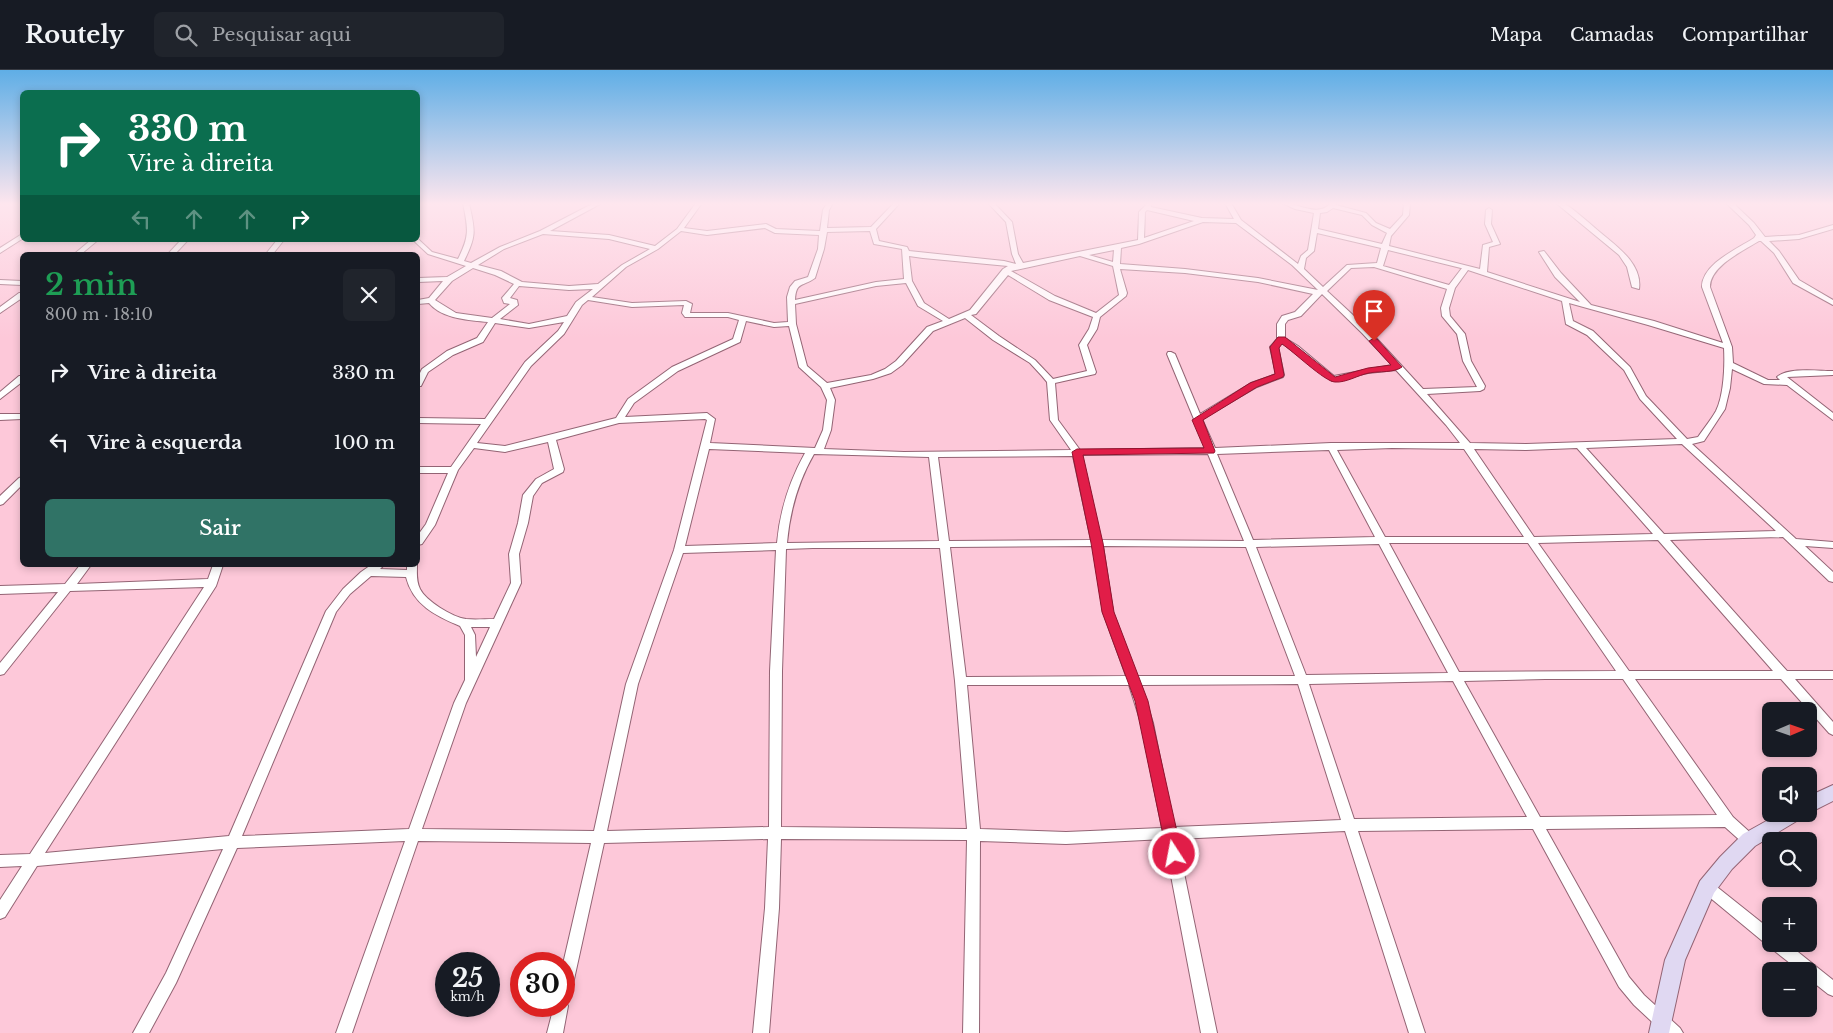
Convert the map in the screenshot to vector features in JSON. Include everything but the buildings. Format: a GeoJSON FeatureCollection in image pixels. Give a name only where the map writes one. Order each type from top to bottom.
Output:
{"type":"FeatureCollection","features":[{"type":"Feature","properties":{"kind":"main road"},"geometry":{"type":"LineString","coordinates":[[1817,801],[1833,792]]}},
{"type":"Feature","properties":{"kind":"main road"},"geometry":{"type":"LineString","coordinates":[[1665,1029],[1675,960],[1707,887],[1726,863],[1749,840],[1780,822]]}},
{"type":"Feature","properties":{"kind":"street"},"geometry":{"type":"LineString","coordinates":[[425,248],[430,252],[504,275],[518,283],[564,287],[601,286]]}},
{"type":"Feature","properties":{"kind":"street"},"geometry":{"type":"LineString","coordinates":[[460,261],[467,248]]}},
{"type":"Feature","properties":{"kind":"street"},"geometry":{"type":"LineString","coordinates":[[420,302],[431,300],[449,279],[502,248]]}},
{"type":"Feature","properties":{"kind":"street"},"geometry":{"type":"LineString","coordinates":[[420,539],[430,525],[454,470],[528,364],[561,332],[576,307],[624,266],[656,248]]}},
{"type":"Feature","properties":{"kind":"street"},"geometry":{"type":"LineString","coordinates":[[762,1033],[773,894],[775,672],[781,548],[791,491],[801,467],[814,452],[830,418],[831,400],[825,386],[803,367],[792,324],[793,313],[790,296],[796,284],[811,278],[821,248]]}},
{"type":"Feature","properties":{"kind":"street"},"geometry":{"type":"LineString","coordinates":[[904,248],[908,280],[920,304],[950,322]]}},
{"type":"Feature","properties":{"kind":"street"},"geometry":{"type":"LineString","coordinates":[[1014,248],[1018,266]]}},
{"type":"Feature","properties":{"kind":"street"},"geometry":{"type":"LineString","coordinates":[[825,386],[888,371],[899,364],[930,329],[967,316],[977,308],[1006,271],[1018,266],[1114,248]]}},
{"type":"Feature","properties":{"kind":"street"},"geometry":{"type":"LineString","coordinates":[[1051,382],[1092,372],[1084,345],[1097,316],[1122,296],[1123,290],[1117,266],[1118,248]]}},
{"type":"Feature","properties":{"kind":"street"},"geometry":{"type":"LineString","coordinates":[[1272,248],[1300,270],[1320,292],[1365,331],[1467,446],[1728,821],[1749,840]]}},
{"type":"Feature","properties":{"kind":"street"},"geometry":{"type":"LineString","coordinates":[[1300,270],[1303,256],[1311,251],[1312,248]]}},
{"type":"Feature","properties":{"kind":"street"},"geometry":{"type":"LineString","coordinates":[[1377,266],[1380,265],[1385,248]]}},
{"type":"Feature","properties":{"kind":"street"},"geometry":{"type":"LineString","coordinates":[[1393,248],[1483,272],[1565,304],[1588,307],[1651,323],[1728,347]]}},
{"type":"Feature","properties":{"kind":"street"},"geometry":{"type":"LineString","coordinates":[[1483,272],[1486,248]]}},
{"type":"Feature","properties":{"kind":"street"},"geometry":{"type":"LineString","coordinates":[[1616,248],[1633,269],[1636,287]]}},
{"type":"Feature","properties":{"kind":"street"},"geometry":{"type":"LineString","coordinates":[[704,446],[814,452],[933,454],[1210,451],[1331,446],[1580,446],[1686,442],[1701,439],[1721,408],[1728,364],[1728,347],[1706,287],[1706,280],[1713,268],[1744,248]]}},
{"type":"Feature","properties":{"kind":"street"},"geometry":{"type":"LineString","coordinates":[[1772,248],[1777,252],[1796,281],[1833,303]]}},
{"type":"Feature","properties":{"kind":"street"},"geometry":{"type":"LineString","coordinates":[[1542,252],[1558,275],[1588,307]]}},
{"type":"Feature","properties":{"kind":"street"},"geometry":{"type":"LineString","coordinates":[[906,253],[1018,266]]}},
{"type":"Feature","properties":{"kind":"street"},"geometry":{"type":"LineString","coordinates":[[1080,255],[1117,266],[1185,271],[1258,280],[1320,292]]}},
{"type":"Feature","properties":{"kind":"street"},"geometry":{"type":"LineString","coordinates":[[1197,420],[1254,385],[1280,375],[1274,347],[1282,339],[1281,324],[1285,318],[1298,314],[1349,266],[1377,266],[1451,288]]}},
{"type":"Feature","properties":{"kind":"street"},"geometry":{"type":"LineString","coordinates":[[1421,392],[1476,390],[1481,386],[1467,361],[1461,334],[1446,316],[1445,308],[1451,288],[1467,267]]}},
{"type":"Feature","properties":{"kind":"street"},"geometry":{"type":"LineString","coordinates":[[1006,271],[1052,298],[1097,316]]}},
{"type":"Feature","properties":{"kind":"street"},"geometry":{"type":"LineString","coordinates":[[420,280],[449,279]]}},
{"type":"Feature","properties":{"kind":"street"},"geometry":{"type":"LineString","coordinates":[[791,303],[876,284],[908,280]]}},
{"type":"Feature","properties":{"kind":"street"},"geometry":{"type":"LineString","coordinates":[[0,282],[20,283]]}},
{"type":"Feature","properties":{"kind":"street"},"geometry":{"type":"LineString","coordinates":[[420,381],[426,372],[450,353],[480,340],[493,321],[514,305],[514,302],[506,300],[518,283]]}},
{"type":"Feature","properties":{"kind":"street"},"geometry":{"type":"LineString","coordinates":[[0,311],[20,298]]}},
{"type":"Feature","properties":{"kind":"street"},"geometry":{"type":"LineString","coordinates":[[587,298],[638,305],[686,303],[688,304],[686,313],[688,315],[728,315],[774,325],[792,324]]}},
{"type":"Feature","properties":{"kind":"street"},"geometry":{"type":"LineString","coordinates":[[431,300],[434,304],[454,315],[493,321],[534,326],[571,318]]}},
{"type":"Feature","properties":{"kind":"street"},"geometry":{"type":"LineString","coordinates":[[1565,304],[1569,322],[1587,331],[1627,369],[1643,397],[1686,442],[1833,578]]}},
{"type":"Feature","properties":{"kind":"street"},"geometry":{"type":"LineString","coordinates":[[967,316],[998,339],[1023,353],[1051,382],[1054,420],[1077,452],[1097,543],[1108,612],[1134,681],[1147,723],[1209,1033]]}},
{"type":"Feature","properties":{"kind":"street"},"geometry":{"type":"LineString","coordinates":[[619,420],[631,401],[675,369],[737,340],[743,318]]}},
{"type":"Feature","properties":{"kind":"street"},"geometry":{"type":"LineString","coordinates":[[1282,339],[1332,379],[1368,370],[1398,367]]}},
{"type":"Feature","properties":{"kind":"street"},"geometry":{"type":"LineString","coordinates":[[1171,354],[1250,544],[1302,680],[1417,1033]]}},
{"type":"Feature","properties":{"kind":"street"},"geometry":{"type":"LineString","coordinates":[[1728,364],[1767,382],[1788,383]]}},
{"type":"Feature","properties":{"kind":"street"},"geometry":{"type":"LineString","coordinates":[[1833,373],[1781,377],[1833,417]]}},
{"type":"Feature","properties":{"kind":"street"},"geometry":{"type":"LineString","coordinates":[[0,396],[20,380]]}},
{"type":"Feature","properties":{"kind":"street"},"geometry":{"type":"LineString","coordinates":[[471,445],[506,449],[619,420],[707,416],[711,419],[679,550],[632,684],[573,952]]}},
{"type":"Feature","properties":{"kind":"street"},"geometry":{"type":"LineString","coordinates":[[0,418],[20,417]]}},
{"type":"Feature","properties":{"kind":"street"},"geometry":{"type":"LineString","coordinates":[[420,420],[489,422]]}},
{"type":"Feature","properties":{"kind":"street"},"geometry":{"type":"LineString","coordinates":[[344,1033],[460,703],[516,583],[514,554],[523,523],[528,495],[539,481],[558,472],[559,469],[551,438]]}},
{"type":"Feature","properties":{"kind":"street"},"geometry":{"type":"LineString","coordinates":[[1331,446],[1624,982],[1665,1029]]}},
{"type":"Feature","properties":{"kind":"street"},"geometry":{"type":"LineString","coordinates":[[1580,446],[1833,730]]}},
{"type":"Feature","properties":{"kind":"street"},"geometry":{"type":"LineString","coordinates":[[933,454],[961,682],[974,836],[971,1033]]}},
{"type":"Feature","properties":{"kind":"street"},"geometry":{"type":"LineString","coordinates":[[420,470],[454,470]]}},
{"type":"Feature","properties":{"kind":"street"},"geometry":{"type":"LineString","coordinates":[[0,502],[20,482]]}},
{"type":"Feature","properties":{"kind":"street"},"geometry":{"type":"LineString","coordinates":[[679,550],[944,544],[1250,544],[1383,540],[1531,540],[1660,537],[1790,538],[1833,545]]}},
{"type":"Feature","properties":{"kind":"street"},"geometry":{"type":"LineString","coordinates":[[0,671],[85,567]]}},
{"type":"Feature","properties":{"kind":"street"},"geometry":{"type":"LineString","coordinates":[[0,912],[212,583],[217,567]]}},
{"type":"Feature","properties":{"kind":"street"},"geometry":{"type":"LineString","coordinates":[[141,1033],[171,978],[233,842],[332,611],[354,582],[374,568],[411,569],[415,589],[422,600],[436,611],[464,623],[498,623]]}},
{"type":"Feature","properties":{"kind":"street"},"geometry":{"type":"LineString","coordinates":[[0,590],[212,583]]}},
{"type":"Feature","properties":{"kind":"street"},"geometry":{"type":"LineString","coordinates":[[464,623],[470,635],[471,680]]}},
{"type":"Feature","properties":{"kind":"street"},"geometry":{"type":"LineString","coordinates":[[961,682],[1302,680],[1545,675],[1833,675]]}},
{"type":"Feature","properties":{"kind":"street"},"geometry":{"type":"LineString","coordinates":[[0,861],[35,860],[233,842],[414,834],[599,837],[775,833],[1066,838],[1350,825],[1728,821]]}},
{"type":"Feature","properties":{"kind":"street"},"geometry":{"type":"LineString","coordinates":[[1707,887],[1762,932]]}},
{"type":"Feature","properties":{"kind":"street"},"geometry":{"type":"LineString","coordinates":[[1787,952],[1833,988]]}},
{"type":"Feature","properties":{"kind":"street"},"geometry":{"type":"LineString","coordinates":[[555,1033],[559,1017]]}},
{"type":"Feature","properties":{"kind":"route"},"geometry":{"type":"LineString","coordinates":[[1174,854],[1147,723],[1141,701],[1108,612],[1097,543],[1077,452],[1210,451],[1197,420],[1254,385],[1280,375],[1274,347],[1282,339],[1330,378],[1336,380],[1368,370],[1398,367],[1374,341]]}}]}
